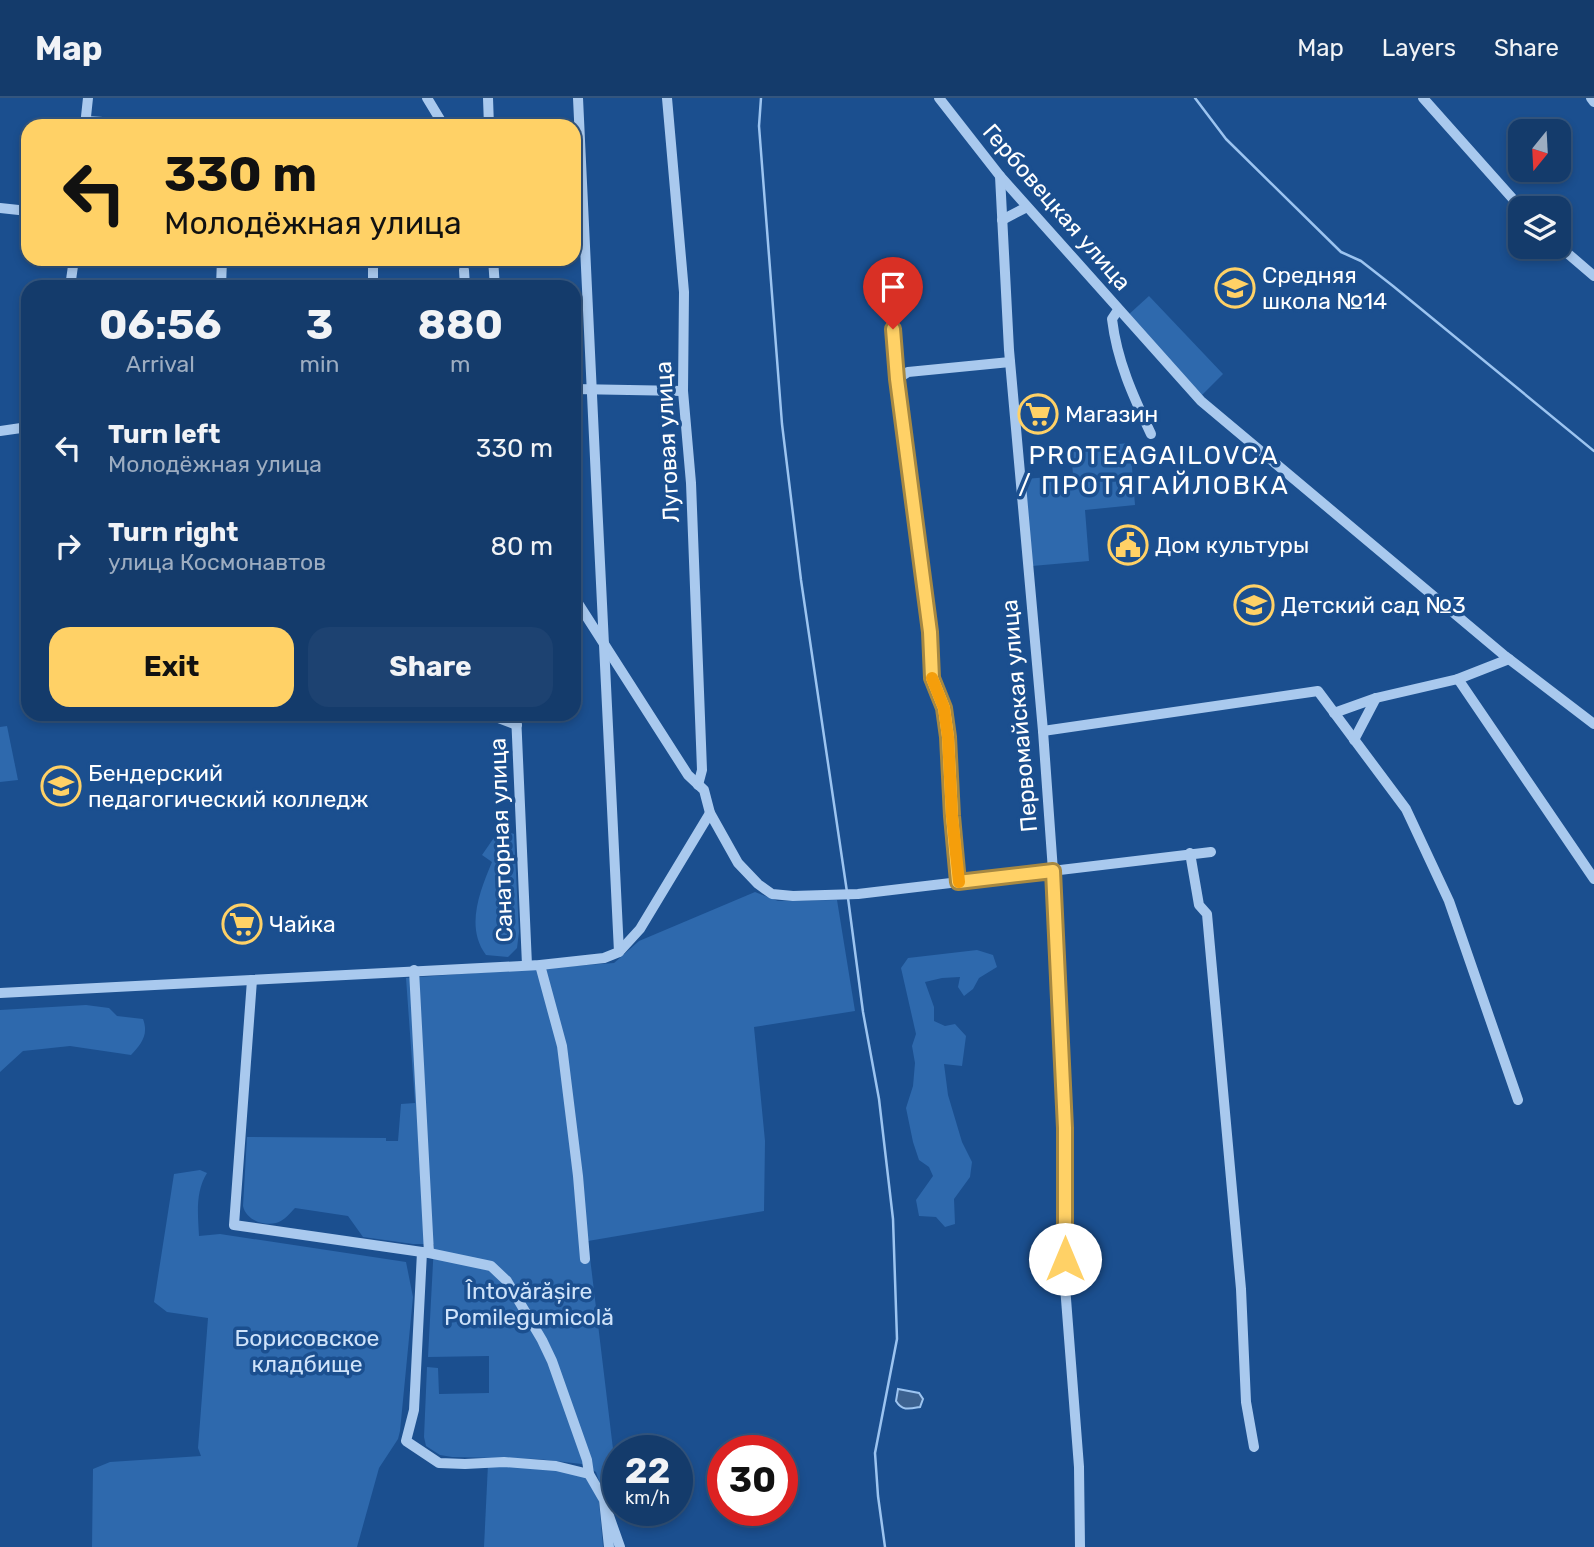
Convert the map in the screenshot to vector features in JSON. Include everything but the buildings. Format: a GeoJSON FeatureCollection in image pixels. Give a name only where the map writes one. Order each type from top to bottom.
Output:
{"type":"FeatureCollection","features":[{"type":"Feature","properties":{"kind":"street"},"geometry":{"type":"LineString","coordinates":[[86,119],[88,98]]}},
{"type":"Feature","properties":{"kind":"street"},"geometry":{"type":"LineString","coordinates":[[427,98],[440,119]]}},
{"type":"Feature","properties":{"kind":"street"},"geometry":{"type":"LineString","coordinates":[[488,98],[489,119]]}},
{"type":"Feature","properties":{"kind":"street"},"geometry":{"type":"LineString","coordinates":[[578,98],[579,119]]}},
{"type":"Feature","properties":{"kind":"street","name":"Луговая улица"},"geometry":{"type":"LineString","coordinates":[[667,98],[684,292],[683,391],[691,482],[702,770],[698,785]]}},
{"type":"Feature","properties":{"kind":"street","name":"Гербовецкая улица"},"geometry":{"type":"LineString","coordinates":[[939,98],[1000,176],[1201,401],[1509,659],[1594,724]]}},
{"type":"Feature","properties":{"kind":"street"},"geometry":{"type":"LineString","coordinates":[[1423,98],[1510,196]]}},
{"type":"Feature","properties":{"kind":"street"},"geometry":{"type":"LineString","coordinates":[[581,156],[593,388],[601,637],[619,952]]}},
{"type":"Feature","properties":{"kind":"street","name":"Первомайская улица"},"geometry":{"type":"LineString","coordinates":[[1000,176],[1010,362],[1053,871],[1065,1128],[1065,1286],[1079,1467],[1080,1547]]}},
{"type":"Feature","properties":{"kind":"street"},"geometry":{"type":"LineString","coordinates":[[1002,220],[1027,207]]}},
{"type":"Feature","properties":{"kind":"street"},"geometry":{"type":"LineString","coordinates":[[0,208],[21,210]]}},
{"type":"Feature","properties":{"kind":"street"},"geometry":{"type":"LineString","coordinates":[[1571,256],[1594,276]]}},
{"type":"Feature","properties":{"kind":"street"},"geometry":{"type":"LineString","coordinates":[[464,270],[465,280]]}},
{"type":"Feature","properties":{"kind":"street"},"geometry":{"type":"LineString","coordinates":[[891,304],[897,379],[930,632],[932,678],[944,708],[948,737],[958,882]]}},
{"type":"Feature","properties":{"kind":"street","name":"Гербовецкая улица"},"geometry":{"type":"LineString","coordinates":[[1118,310],[1112,319],[1116,349],[1129,389],[1151,434]]}},
{"type":"Feature","properties":{"kind":"street"},"geometry":{"type":"LineString","coordinates":[[897,379],[908,372],[1010,362]]}},
{"type":"Feature","properties":{"kind":"street"},"geometry":{"type":"LineString","coordinates":[[581,389],[683,391]]}},
{"type":"Feature","properties":{"kind":"street"},"geometry":{"type":"LineString","coordinates":[[0,431],[21,428]]}},
{"type":"Feature","properties":{"kind":"street"},"geometry":{"type":"LineString","coordinates":[[581,607],[688,775],[704,790],[710,813],[738,863],[772,894],[858,894],[1211,852]]}},
{"type":"Feature","properties":{"kind":"street"},"geometry":{"type":"LineString","coordinates":[[1334,713],[1376,698],[1458,680],[1509,659]]}},
{"type":"Feature","properties":{"kind":"street"},"geometry":{"type":"LineString","coordinates":[[1458,680],[1594,879]]}},
{"type":"Feature","properties":{"kind":"street"},"geometry":{"type":"LineString","coordinates":[[1043,731],[1318,691],[1406,809],[1449,901],[1518,1100]]}},
{"type":"Feature","properties":{"kind":"street"},"geometry":{"type":"LineString","coordinates":[[1353,740],[1376,698]]}},
{"type":"Feature","properties":{"kind":"street","name":"Санаторная улица"},"geometry":{"type":"LineString","coordinates":[[516,721],[527,965]]}},
{"type":"Feature","properties":{"kind":"street"},"geometry":{"type":"LineString","coordinates":[[0,993],[540,965],[604,958],[619,952],[640,929],[710,813]]}},
{"type":"Feature","properties":{"kind":"street"},"geometry":{"type":"LineString","coordinates":[[1190,853],[1199,905],[1207,914],[1241,1289],[1246,1402],[1254,1447]]}},
{"type":"Feature","properties":{"kind":"street"},"geometry":{"type":"LineString","coordinates":[[540,965],[562,1046],[585,1259]]}},
{"type":"Feature","properties":{"kind":"street"},"geometry":{"type":"LineString","coordinates":[[414,970],[426,1253],[414,1410],[407,1441],[439,1463],[465,1465],[504,1462],[556,1466],[589,1474]]}},
{"type":"Feature","properties":{"kind":"street"},"geometry":{"type":"LineString","coordinates":[[252,980],[234,1225],[426,1253],[483,1263],[498,1271],[507,1281],[552,1361],[589,1474],[602,1497]]}},
{"type":"Feature","properties":{"kind":"street"},"geometry":{"type":"LineString","coordinates":[[607,1526],[609,1547]]}},
{"type":"Feature","properties":{"kind":"street"},"geometry":{"type":"LineString","coordinates":[[613,1526],[620,1547]]}},
{"type":"Feature","properties":{"kind":"green space"},"geometry":{"type":"Polygon","coordinates":[[[1149,296],[1223,374],[1202,395],[1127,316],[1149,296]]]}},
{"type":"Feature","properties":{"kind":"green space"},"geometry":{"type":"Polygon","coordinates":[[[1130,443],[1135,505],[1085,510],[1089,561],[1032,566],[1025,479],[1073,475],[1071,448],[1130,443]]]}},
{"type":"Feature","properties":{"kind":"green space"},"geometry":{"type":"Polygon","coordinates":[[[7,726],[18,780],[0,782],[0,727],[7,726]]]}},
{"type":"Feature","properties":{"kind":"green space"},"geometry":{"type":"Polygon","coordinates":[[[500,829],[514,834],[519,932],[517,948],[508,957],[486,955],[476,933],[479,897],[492,862],[482,855],[500,829]]]}},
{"type":"Feature","properties":{"kind":"green space","name":"Întovărășire Pomilegumicolă"},"geometry":{"type":"Polygon","coordinates":[[[755,892],[778,901],[837,900],[855,1011],[754,1027],[765,1141],[764,1211],[588,1241],[611,1435],[602,1435],[602,1484],[596,1472],[582,1464],[538,1459],[440,1455],[426,1446],[424,1437],[427,1367],[438,1368],[439,1394],[489,1393],[489,1356],[428,1357],[434,1244],[363,1237],[348,1216],[295,1208],[276,1223],[256,1221],[248,1215],[243,1206],[247,1137],[386,1138],[386,1141],[398,1141],[401,1104],[415,1103],[406,978],[614,963],[639,941],[755,892]]]}},
{"type":"Feature","properties":{"kind":"green space"},"geometry":{"type":"Polygon","coordinates":[[[977,950],[993,955],[997,967],[979,978],[973,989],[964,996],[958,987],[960,977],[925,982],[934,1007],[934,1021],[945,1026],[955,1024],[966,1036],[962,1066],[944,1064],[948,1095],[962,1142],[972,1162],[970,1177],[954,1199],[955,1224],[945,1227],[936,1217],[919,1216],[916,1200],[933,1176],[929,1167],[919,1160],[906,1108],[913,1086],[915,1063],[912,1046],[916,1034],[901,968],[908,958],[977,950]]]}},
{"type":"Feature","properties":{"kind":"green space"},"geometry":{"type":"Polygon","coordinates":[[[86,1005],[109,1008],[117,1016],[143,1019],[144,1035],[131,1055],[70,1046],[23,1051],[0,1072],[0,1010],[86,1005]]]}},
{"type":"Feature","properties":{"kind":"green space","name":"Борисовское кладбище"},"geometry":{"type":"Polygon","coordinates":[[[200,1170],[207,1173],[199,1196],[199,1236],[220,1234],[406,1262],[413,1297],[400,1431],[398,1439],[379,1468],[357,1547],[92,1547],[93,1469],[110,1462],[201,1456],[198,1448],[208,1318],[167,1312],[154,1302],[174,1174],[200,1170]]]}},
{"type":"Feature","properties":{"kind":"green space"},"geometry":{"type":"Polygon","coordinates":[[[488,1464],[579,1472],[594,1485],[599,1501],[603,1547],[484,1547],[488,1464]]]}},
{"type":"Feature","properties":{"kind":"shaded area"},"geometry":{"type":"Polygon","coordinates":[[[898,1389],[919,1393],[923,1399],[920,1407],[903,1408],[896,1401],[898,1389]]]}},
{"type":"Feature","properties":{"kind":"waterway"},"geometry":{"type":"LineString","coordinates":[[761,98],[759,126],[782,424],[801,580],[847,892]]}},
{"type":"Feature","properties":{"kind":"waterway"},"geometry":{"type":"LineString","coordinates":[[1195,98],[1226,139],[1341,252],[1361,261],[1393,286],[1594,451]]}},
{"type":"Feature","properties":{"kind":"waterway"},"geometry":{"type":"LineString","coordinates":[[848,898],[863,1012],[879,1099],[893,1219],[897,1339],[875,1453],[885,1547]]}},
{"type":"Feature","properties":{"kind":"slow traffic"},"geometry":{"type":"LineString","coordinates":[[932,678],[944,708],[948,737],[959,882]]}},
{"type":"Feature","properties":{"kind":"place","name":"Средняя школа №14"},"geometry":{"type":"Point","coordinates":[1235,288]}},
{"type":"Feature","properties":{"kind":"place","name":"Магазин"},"geometry":{"type":"Point","coordinates":[1038,414]}},
{"type":"Feature","properties":{"kind":"place","name":"Дом культуры"},"geometry":{"type":"Point","coordinates":[1128,545]}},
{"type":"Feature","properties":{"kind":"place","name":"Детский сад №3"},"geometry":{"type":"Point","coordinates":[1254,605]}},
{"type":"Feature","properties":{"kind":"place","name":"Бендерский педагогический колледж"},"geometry":{"type":"Point","coordinates":[61,786]}},
{"type":"Feature","properties":{"kind":"place","name":"Чайка"},"geometry":{"type":"Point","coordinates":[242,924]}},
{"type":"Feature","properties":{"kind":"district","name":"PROTEAGAILOVCA / ПРОТЯГАЙЛОВКА"},"geometry":{"type":"Point","coordinates":[1154,470]}},
{"type":"Feature","properties":{"kind":"route"},"geometry":{"type":"LineString","coordinates":[[893,329],[930,632],[932,678],[944,708],[948,737],[958,882],[1053,871],[1056,981],[1065,1128],[1065,1259]]}}]}
